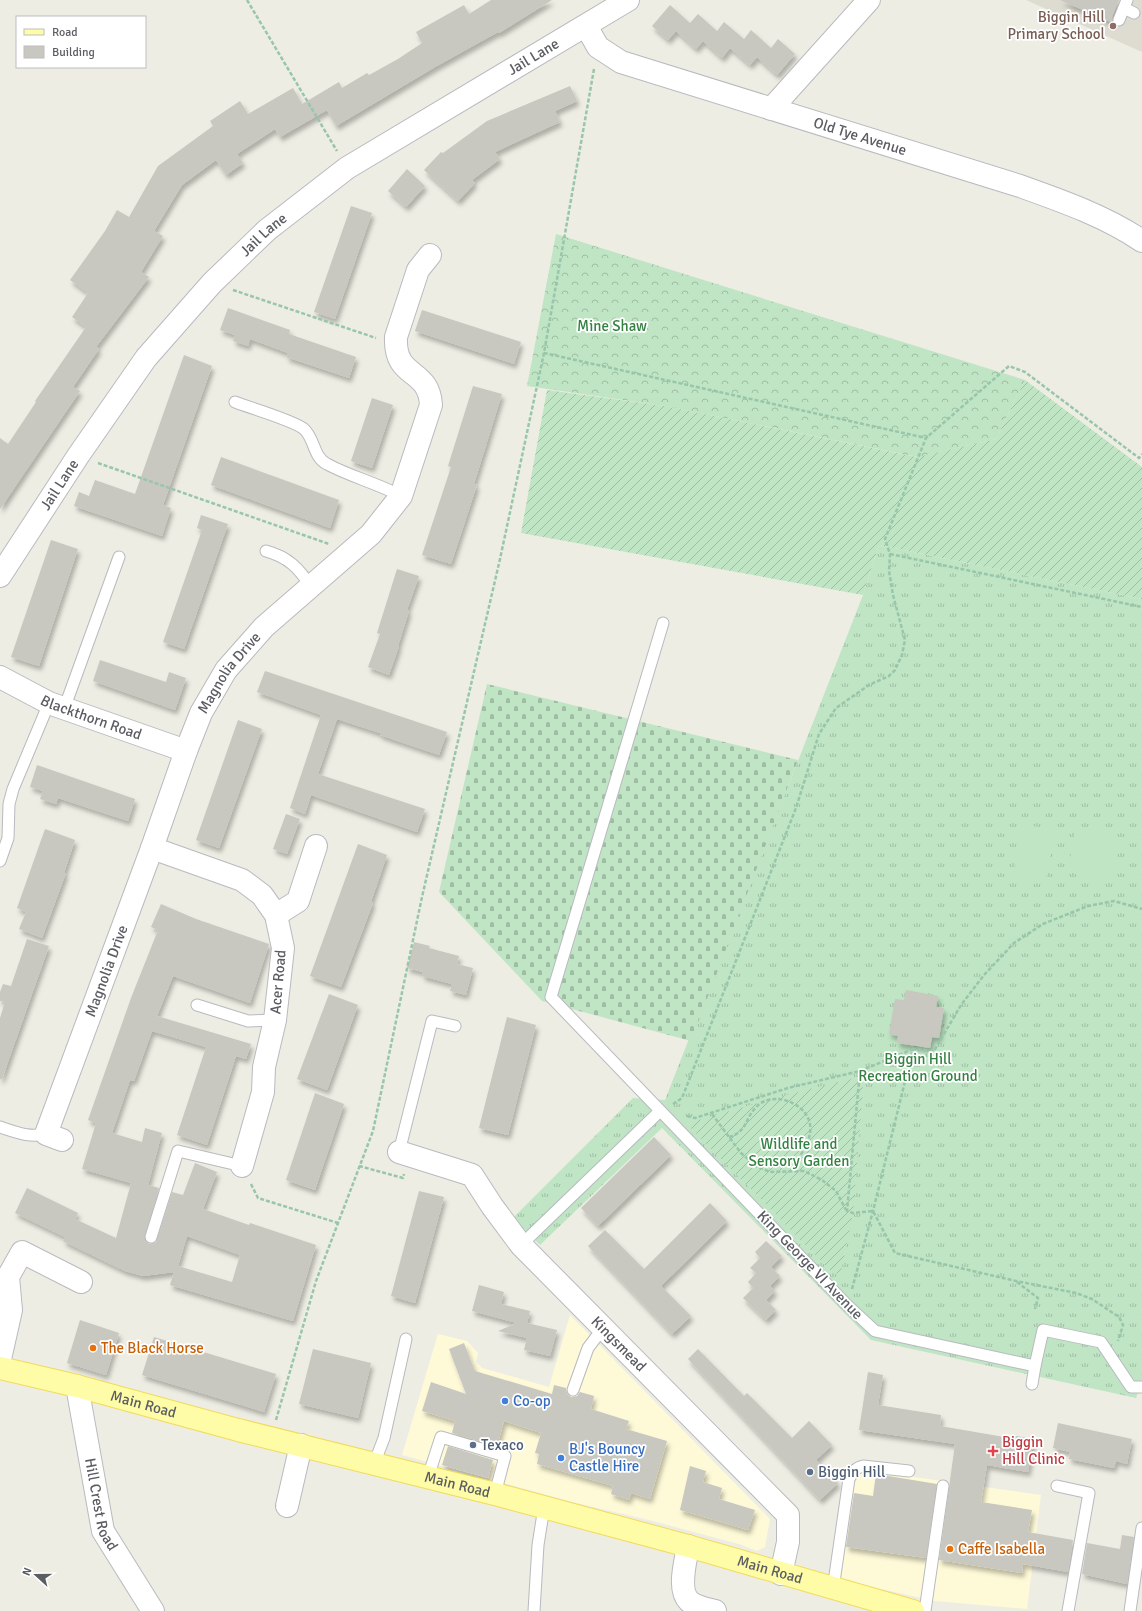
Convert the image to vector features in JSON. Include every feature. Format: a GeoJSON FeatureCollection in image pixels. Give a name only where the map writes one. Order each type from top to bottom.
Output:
{"type":"FeatureCollection","features":[{"type":"Feature","properties":{"kind":"main road","name":"Main Road"},"geometry":{"type":"LineString","coordinates":[[0,1368],[78,1386],[271,1438],[544,1507],[688,1546],[913,1611]]}},
{"type":"Feature","properties":{"kind":"street","name":"Jail Lane"},"geometry":{"type":"LineString","coordinates":[[0,576],[78,456],[146,358],[212,283],[267,230],[347,168],[628,0]]}},
{"type":"Feature","properties":{"kind":"street"},"geometry":{"type":"LineString","coordinates":[[771,109],[869,0]]}},
{"type":"Feature","properties":{"kind":"street","name":"Old Tye Avenue"},"geometry":{"type":"LineString","coordinates":[[586,26],[598,47],[621,62],[1020,186],[1075,206],[1123,229],[1142,242]]}},
{"type":"Feature","properties":{"kind":"street","name":"Magnolia Drive"},"geometry":{"type":"LineString","coordinates":[[54,1137],[152,848],[186,750],[201,713],[226,670],[264,628],[371,534],[401,496],[431,405],[428,390],[423,382],[400,363],[396,337],[418,270],[430,255]]}},
{"type":"Feature","properties":{"kind":"street","name":"Blackthorn Road"},"geometry":{"type":"LineString","coordinates":[[0,677],[56,706],[186,750]]}},
{"type":"Feature","properties":{"kind":"street"},"geometry":{"type":"LineString","coordinates":[[276,915],[298,901],[316,846]]}},
{"type":"Feature","properties":{"kind":"street","name":"Acer Road"},"geometry":{"type":"LineString","coordinates":[[152,848],[242,880],[262,895],[276,915],[283,948],[275,1020],[264,1067],[263,1092],[242,1166]]}},
{"type":"Feature","properties":{"kind":"street","name":"Kingsmead"},"geometry":{"type":"LineString","coordinates":[[398,1152],[472,1175],[521,1246],[788,1515],[788,1542],[781,1574]]}},
{"type":"Feature","properties":{"kind":"street"},"geometry":{"type":"LineString","coordinates":[[0,1359],[11,1310],[8,1277],[22,1252],[81,1282]]}},
{"type":"Feature","properties":{"kind":"street","name":"Hill Crest Road"},"geometry":{"type":"LineString","coordinates":[[78,1386],[103,1531],[153,1611]]}},
{"type":"Feature","properties":{"kind":"street"},"geometry":{"type":"LineString","coordinates":[[286,1506],[301,1445]]}},
{"type":"Feature","properties":{"kind":"street"},"geometry":{"type":"LineString","coordinates":[[688,1546],[682,1583],[688,1600],[705,1610]]}},
{"type":"Feature","properties":{"kind":"lane"},"geometry":{"type":"LineString","coordinates":[[1119,20],[1126,4],[1134,13]]}},
{"type":"Feature","properties":{"kind":"lane"},"geometry":{"type":"LineString","coordinates":[[235,402],[296,424],[309,434],[315,451],[326,464],[382,485],[401,496]]}},
{"type":"Feature","properties":{"kind":"lane"},"geometry":{"type":"LineString","coordinates":[[266,551],[277,554],[290,561],[302,572],[311,587]]}},
{"type":"Feature","properties":{"kind":"lane"},"geometry":{"type":"LineString","coordinates":[[0,860],[8,838],[9,804],[13,789],[56,706],[119,557]]}},
{"type":"Feature","properties":{"kind":"lane","name":"King George VI Avenue"},"geometry":{"type":"LineString","coordinates":[[663,623],[551,996],[847,1305],[875,1331],[1035,1366]]}},
{"type":"Feature","properties":{"kind":"lane"},"geometry":{"type":"LineString","coordinates":[[198,1004],[248,1021],[275,1020]]}},
{"type":"Feature","properties":{"kind":"lane"},"geometry":{"type":"LineString","coordinates":[[398,1152],[432,1020],[455,1026]]}},
{"type":"Feature","properties":{"kind":"lane"},"geometry":{"type":"LineString","coordinates":[[521,1246],[660,1111]]}},
{"type":"Feature","properties":{"kind":"lane"},"geometry":{"type":"LineString","coordinates":[[0,1127],[26,1135],[54,1137]]}},
{"type":"Feature","properties":{"kind":"lane"},"geometry":{"type":"LineString","coordinates":[[151,1237],[178,1151],[242,1166]]}},
{"type":"Feature","properties":{"kind":"lane"},"geometry":{"type":"LineString","coordinates":[[573,1390],[588,1348],[593,1339],[603,1328]]}},
{"type":"Feature","properties":{"kind":"lane"},"geometry":{"type":"LineString","coordinates":[[1032,1384],[1043,1330],[1101,1342],[1137,1387]]}},
{"type":"Feature","properties":{"kind":"lane"},"geometry":{"type":"LineString","coordinates":[[374,1464],[384,1438],[406,1339]]}},
{"type":"Feature","properties":{"kind":"lane"},"geometry":{"type":"LineString","coordinates":[[428,1477],[441,1436],[505,1456],[495,1494]]}},
{"type":"Feature","properties":{"kind":"lane"},"geometry":{"type":"LineString","coordinates":[[833,1589],[849,1479],[853,1472],[857,1467],[863,1466],[909,1471]]}},
{"type":"Feature","properties":{"kind":"lane"},"geometry":{"type":"LineString","coordinates":[[925,1611],[943,1486]]}},
{"type":"Feature","properties":{"kind":"lane"},"geometry":{"type":"LineString","coordinates":[[1057,1486],[1089,1492],[1068,1611]]}},
{"type":"Feature","properties":{"kind":"lane"},"geometry":{"type":"LineString","coordinates":[[534,1611],[538,1545],[544,1507]]}},
{"type":"Feature","properties":{"kind":"lane"},"geometry":{"type":"LineString","coordinates":[[1130,1611],[1142,1528]]}},
{"type":"Feature","properties":{"kind":"path"},"geometry":{"type":"LineString","coordinates":[[247,0],[347,168]]}},
{"type":"Feature","properties":{"kind":"path"},"geometry":{"type":"LineString","coordinates":[[271,1438],[316,1281],[373,1131],[422,897],[500,559],[544,353],[598,47]]}},
{"type":"Feature","properties":{"kind":"path"},"geometry":{"type":"LineString","coordinates":[[212,283],[396,344]]}},
{"type":"Feature","properties":{"kind":"path"},"geometry":{"type":"LineString","coordinates":[[544,353],[926,438]]}},
{"type":"Feature","properties":{"kind":"path"},"geometry":{"type":"LineString","coordinates":[[660,1111],[682,1098],[796,808],[819,734],[836,708],[869,685],[889,676],[895,670],[902,655],[905,640],[888,571],[890,554],[885,539],[926,438],[1009,366],[1025,372],[1139,458],[1142,454]]}},
{"type":"Feature","properties":{"kind":"path"},"geometry":{"type":"LineString","coordinates":[[78,456],[351,552]]}},
{"type":"Feature","properties":{"kind":"path"},"geometry":{"type":"LineString","coordinates":[[890,554],[1142,607]]}},
{"type":"Feature","properties":{"kind":"path"},"geometry":{"type":"LineString","coordinates":[[660,1111],[695,1118],[712,1114],[788,1088],[860,1071],[913,1049],[934,1051],[961,1005],[984,975],[1014,943],[1043,924],[1088,906],[1114,902],[1142,909]]}},
{"type":"Feature","properties":{"kind":"path"},"geometry":{"type":"LineString","coordinates":[[847,1305],[873,1211],[913,1049]]}},
{"type":"Feature","properties":{"kind":"path"},"geometry":{"type":"LineString","coordinates":[[847,1211],[860,1071]]}},
{"type":"Feature","properties":{"kind":"path"},"geometry":{"type":"LineString","coordinates":[[729,1137],[739,1134],[758,1106],[767,1101],[778,1099],[789,1101],[799,1106],[806,1114],[810,1125],[810,1136],[806,1146],[791,1171]]}},
{"type":"Feature","properties":{"kind":"path"},"geometry":{"type":"LineString","coordinates":[[712,1114],[741,1153],[756,1166],[770,1172],[804,1171],[822,1180],[836,1191],[847,1211],[853,1213],[873,1211]]}},
{"type":"Feature","properties":{"kind":"path"},"geometry":{"type":"LineString","coordinates":[[242,1166],[258,1198],[338,1223]]}},
{"type":"Feature","properties":{"kind":"path"},"geometry":{"type":"LineString","coordinates":[[873,1211],[895,1253],[1087,1297],[1119,1317],[1123,1325],[1112,1357]]}},
{"type":"Feature","properties":{"kind":"path"},"geometry":{"type":"LineString","coordinates":[[1016,1281],[1038,1298],[1035,1310]]}},
{"type":"Feature","properties":{"kind":"shaded area","name":"Biggin Hill Primary School"},"geometry":{"type":"Polygon","coordinates":[[[1026,0],[1142,0],[1142,52],[1026,0]]]}},
{"type":"Feature","properties":{"kind":"shaded area"},"geometry":{"type":"Polygon","coordinates":[[[570,1315],[770,1519],[765,1547],[757,1551],[739,1544],[649,1520],[572,1502],[402,1455],[438,1334],[467,1341],[478,1353],[476,1362],[482,1368],[549,1387],[570,1315]]]}},
{"type":"Feature","properties":{"kind":"shaded area"},"geometry":{"type":"Polygon","coordinates":[[[850,1468],[1041,1495],[1027,1609],[935,1601],[831,1578],[850,1468]]]}},
{"type":"Feature","properties":{"kind":"green space","name":"Mine Shaw"},"geometry":{"type":"Polygon","coordinates":[[[556,234],[1025,380],[996,439],[918,457],[665,406],[527,386],[556,234]]]}},
{"type":"Feature","properties":{"kind":"green space"},"geometry":{"type":"Polygon","coordinates":[[[1025,380],[1142,467],[1142,599],[879,545],[863,595],[521,533],[547,390],[665,406],[917,457],[996,439],[1025,380]]]}},
{"type":"Feature","properties":{"kind":"green space","name":"Biggin Hill Recreation Ground"},"geometry":{"type":"Polygon","coordinates":[[[879,545],[1142,599],[1142,1380],[1136,1398],[871,1340],[662,1128],[540,1245],[513,1218],[633,1098],[665,1100],[863,595],[879,545]]]}},
{"type":"Feature","properties":{"kind":"green space"},"geometry":{"type":"Polygon","coordinates":[[[487,684],[798,760],[691,1041],[542,1001],[439,892],[487,684]]]}},
{"type":"Feature","properties":{"kind":"green space"},"geometry":{"type":"Polygon","coordinates":[[[1022,824],[1055,830],[1045,885],[1013,879],[1022,824]]]}},
{"type":"Feature","properties":{"kind":"green space"},"geometry":{"type":"Polygon","coordinates":[[[1076,828],[1119,837],[1110,882],[1076,876],[1078,865],[1069,863],[1076,828]]]}},
{"type":"Feature","properties":{"kind":"green space","name":"Wildlife and Sensory Garden"},"geometry":{"type":"Polygon","coordinates":[[[860,1077],[863,1089],[853,1213],[841,1272],[834,1274],[691,1128],[692,1122],[776,1098],[860,1077]]]}},
{"type":"Feature","properties":{"kind":"building"},"geometry":{"type":"Polygon","coordinates":[[[491,0],[552,0],[499,33],[498,32],[435,67],[336,126],[327,110],[280,137],[275,129],[237,154],[243,163],[226,175],[216,160],[182,185],[154,231],[163,236],[141,272],[149,277],[96,347],[99,349],[73,387],[80,391],[0,509],[0,438],[8,444],[36,402],[35,401],[86,327],[72,317],[88,293],[70,280],[105,231],[117,210],[129,217],[158,166],[213,126],[210,121],[240,101],[248,114],[293,88],[302,104],[339,82],[342,88],[367,73],[369,75],[398,59],[422,43],[416,32],[464,5],[469,14],[491,0]]]}},
{"type":"Feature","properties":{"kind":"building"},"geometry":{"type":"Polygon","coordinates":[[[1060,0],[1119,0],[1112,17],[1113,23],[1060,0]]]}},
{"type":"Feature","properties":{"kind":"building"},"geometry":{"type":"Polygon","coordinates":[[[670,5],[690,23],[698,14],[717,31],[724,22],[744,39],[751,30],[771,48],[778,39],[795,54],[777,75],[757,57],[750,65],[730,48],[722,58],[703,41],[696,49],[676,31],[668,40],[652,26],[670,5]]]}},
{"type":"Feature","properties":{"kind":"building"},"geometry":{"type":"Polygon","coordinates":[[[570,86],[577,101],[555,111],[560,122],[495,152],[500,159],[472,180],[475,183],[458,201],[424,170],[441,152],[443,153],[487,121],[570,86]]]}},
{"type":"Feature","properties":{"kind":"building"},"geometry":{"type":"Polygon","coordinates":[[[407,169],[425,186],[406,207],[388,191],[407,169]]]}},
{"type":"Feature","properties":{"kind":"building"},"geometry":{"type":"Polygon","coordinates":[[[351,206],[372,213],[335,319],[314,312],[351,206]]]}},
{"type":"Feature","properties":{"kind":"building"},"geometry":{"type":"Polygon","coordinates":[[[228,308],[290,330],[289,334],[356,357],[349,378],[286,357],[288,353],[250,339],[248,346],[233,341],[235,335],[220,330],[228,308]]]}},
{"type":"Feature","properties":{"kind":"building"},"geometry":{"type":"Polygon","coordinates":[[[422,310],[521,342],[514,364],[415,331],[422,310]]]}},
{"type":"Feature","properties":{"kind":"building"},"geometry":{"type":"Polygon","coordinates":[[[184,355],[212,366],[163,505],[171,508],[162,536],[74,506],[79,492],[89,496],[95,480],[135,494],[184,355]]]}},
{"type":"Feature","properties":{"kind":"building"},"geometry":{"type":"Polygon","coordinates":[[[473,386],[502,394],[474,484],[477,485],[451,564],[422,555],[451,467],[448,466],[473,386]]]}},
{"type":"Feature","properties":{"kind":"building"},"geometry":{"type":"Polygon","coordinates":[[[372,398],[393,405],[372,468],[351,461],[372,398]]]}},
{"type":"Feature","properties":{"kind":"building"},"geometry":{"type":"Polygon","coordinates":[[[221,457],[339,500],[330,528],[211,485],[221,457]]]}},
{"type":"Feature","properties":{"kind":"building"},"geometry":{"type":"Polygon","coordinates":[[[201,515],[228,524],[184,649],[163,642],[202,530],[197,528],[201,515]]]}},
{"type":"Feature","properties":{"kind":"building"},"geometry":{"type":"Polygon","coordinates":[[[51,540],[78,549],[39,666],[11,657],[51,540]]]}},
{"type":"Feature","properties":{"kind":"building"},"geometry":{"type":"Polygon","coordinates":[[[397,569],[419,576],[407,610],[409,611],[389,675],[368,667],[380,634],[377,633],[397,569]]]}},
{"type":"Feature","properties":{"kind":"building"},"geometry":{"type":"Polygon","coordinates":[[[100,660],[166,682],[169,672],[186,678],[175,710],[93,681],[100,660]]]}},
{"type":"Feature","properties":{"kind":"building"},"geometry":{"type":"Polygon","coordinates":[[[265,671],[447,732],[439,755],[337,719],[318,774],[425,809],[417,832],[311,795],[305,814],[290,808],[321,715],[257,692],[265,671]]]}},
{"type":"Feature","properties":{"kind":"building"},"geometry":{"type":"Polygon","coordinates":[[[238,720],[262,729],[219,848],[196,840],[238,720]]]}},
{"type":"Feature","properties":{"kind":"building"},"geometry":{"type":"Polygon","coordinates":[[[37,765],[135,799],[128,821],[58,798],[56,804],[40,799],[43,791],[30,787],[37,765]]]}},
{"type":"Feature","properties":{"kind":"building"},"geometry":{"type":"Polygon","coordinates":[[[286,814],[300,819],[287,854],[273,849],[286,814]]]}},
{"type":"Feature","properties":{"kind":"building"},"geometry":{"type":"Polygon","coordinates":[[[45,829],[75,840],[64,873],[66,873],[42,938],[19,929],[26,912],[17,908],[45,829]]]}},
{"type":"Feature","properties":{"kind":"building"},"geometry":{"type":"Polygon","coordinates":[[[358,844],[387,855],[371,902],[373,903],[341,987],[310,976],[358,844]]]}},
{"type":"Feature","properties":{"kind":"building"},"geometry":{"type":"Polygon","coordinates":[[[161,904],[196,919],[269,944],[250,1003],[173,976],[157,1016],[251,1044],[246,1059],[236,1056],[207,1145],[177,1135],[206,1047],[152,1031],[134,1081],[130,1080],[112,1133],[142,1142],[145,1128],[162,1133],[148,1185],[159,1188],[144,1239],[149,1244],[156,1242],[172,1192],[183,1195],[195,1163],[217,1172],[203,1209],[249,1225],[250,1223],[316,1245],[293,1321],[170,1285],[174,1272],[143,1276],[125,1271],[63,1241],[65,1237],[15,1213],[27,1188],[78,1213],[75,1219],[116,1238],[131,1183],[82,1169],[96,1123],[88,1120],[131,998],[158,930],[151,927],[161,904]],[[187,1236],[178,1266],[232,1282],[240,1255],[187,1236]]]}},
{"type":"Feature","properties":{"kind":"building"},"geometry":{"type":"Polygon","coordinates":[[[27,939],[49,946],[2,1079],[0,1079],[0,1018],[5,1002],[0,1001],[0,992],[3,984],[11,986],[27,939]]]}},
{"type":"Feature","properties":{"kind":"building"},"geometry":{"type":"Polygon","coordinates":[[[414,942],[430,946],[429,948],[459,956],[457,964],[473,968],[466,995],[450,991],[452,984],[422,976],[423,972],[407,968],[414,942]]]}},
{"type":"Feature","properties":{"kind":"building"},"geometry":{"type":"Polygon","coordinates":[[[906,990],[938,996],[936,1007],[944,1008],[939,1038],[932,1037],[930,1048],[897,1043],[898,1036],[889,1034],[895,999],[904,1000],[906,990]]]}},
{"type":"Feature","properties":{"kind":"building"},"geometry":{"type":"Polygon","coordinates":[[[329,994],[358,1005],[327,1090],[297,1079],[329,994]]]}},
{"type":"Feature","properties":{"kind":"building"},"geometry":{"type":"Polygon","coordinates":[[[507,1017],[536,1025],[508,1135],[479,1128],[507,1017]]]}},
{"type":"Feature","properties":{"kind":"building"},"geometry":{"type":"Polygon","coordinates":[[[315,1093],[344,1104],[315,1190],[286,1180],[315,1093]]]}},
{"type":"Feature","properties":{"kind":"building"},"geometry":{"type":"Polygon","coordinates":[[[654,1137],[671,1155],[598,1226],[581,1208],[654,1137]]]}},
{"type":"Feature","properties":{"kind":"building"},"geometry":{"type":"Polygon","coordinates":[[[419,1191],[444,1197],[415,1303],[391,1296],[419,1191]]]}},
{"type":"Feature","properties":{"kind":"building"},"geometry":{"type":"Polygon","coordinates":[[[710,1203],[727,1221],[661,1286],[691,1316],[672,1334],[588,1246],[605,1230],[644,1269],[710,1203]]]}},
{"type":"Feature","properties":{"kind":"building"},"geometry":{"type":"Polygon","coordinates":[[[766,1241],[782,1256],[771,1267],[780,1276],[770,1286],[775,1291],[766,1300],[776,1310],[766,1320],[743,1298],[753,1288],[748,1282],[756,1273],[750,1268],[760,1258],[755,1252],[766,1241]]]}},
{"type":"Feature","properties":{"kind":"building"},"geometry":{"type":"Polygon","coordinates":[[[479,1285],[504,1292],[501,1304],[530,1311],[527,1323],[557,1330],[550,1356],[524,1350],[527,1338],[498,1331],[517,1323],[472,1311],[479,1285]]]}},
{"type":"Feature","properties":{"kind":"building","name":"The Black Horse"},"geometry":{"type":"Polygon","coordinates":[[[80,1320],[119,1333],[106,1375],[67,1363],[80,1320]]]}},
{"type":"Feature","properties":{"kind":"building"},"geometry":{"type":"Polygon","coordinates":[[[154,1337],[276,1374],[264,1412],[142,1375],[154,1337]]]}},
{"type":"Feature","properties":{"kind":"building"},"geometry":{"type":"Polygon","coordinates":[[[464,1343],[475,1371],[552,1394],[554,1385],[566,1388],[567,1394],[571,1397],[577,1396],[580,1392],[594,1396],[591,1409],[629,1421],[626,1429],[667,1441],[650,1499],[631,1493],[629,1500],[611,1494],[613,1486],[537,1464],[539,1454],[535,1453],[541,1433],[504,1421],[497,1446],[452,1433],[455,1421],[422,1411],[431,1382],[466,1394],[449,1349],[464,1343]]]}},
{"type":"Feature","properties":{"kind":"building"},"geometry":{"type":"Polygon","coordinates":[[[313,1349],[371,1363],[358,1418],[299,1404],[313,1349]]]}},
{"type":"Feature","properties":{"kind":"building"},"geometry":{"type":"Polygon","coordinates":[[[698,1349],[744,1396],[747,1393],[792,1438],[809,1421],[832,1445],[816,1460],[838,1483],[820,1500],[688,1359],[698,1349]]]}},
{"type":"Feature","properties":{"kind":"building"},"geometry":{"type":"Polygon","coordinates":[[[868,1372],[883,1375],[878,1405],[941,1415],[940,1426],[1010,1438],[1010,1435],[1034,1439],[1028,1472],[987,1465],[981,1502],[1032,1510],[1028,1532],[1073,1540],[1068,1572],[1023,1564],[1022,1573],[939,1560],[955,1444],[859,1430],[868,1372]]]}},
{"type":"Feature","properties":{"kind":"building"},"geometry":{"type":"Polygon","coordinates":[[[1058,1423],[1132,1439],[1127,1464],[1116,1461],[1114,1468],[1069,1459],[1070,1452],[1053,1448],[1058,1423]]]}},
{"type":"Feature","properties":{"kind":"building"},"geometry":{"type":"Polygon","coordinates":[[[448,1446],[493,1460],[488,1478],[442,1465],[448,1446]]]}},
{"type":"Feature","properties":{"kind":"building"},"geometry":{"type":"Polygon","coordinates":[[[690,1466],[706,1471],[703,1482],[722,1488],[719,1499],[755,1510],[748,1530],[680,1510],[690,1466]]]}},
{"type":"Feature","properties":{"kind":"building"},"geometry":{"type":"Polygon","coordinates":[[[876,1474],[937,1484],[926,1558],[846,1547],[854,1493],[873,1496],[876,1474]]]}},
{"type":"Feature","properties":{"kind":"building"},"geometry":{"type":"Polygon","coordinates":[[[1122,1535],[1134,1537],[1127,1584],[1082,1574],[1087,1543],[1120,1549],[1122,1535]]]}},
{"type":"Feature","properties":{"kind":"place","name":"Biggin Hill Primary School"},"geometry":{"type":"Point","coordinates":[1113,26]}},
{"type":"Feature","properties":{"kind":"place","name":"The Black Horse"},"geometry":{"type":"Point","coordinates":[93,1348]}},
{"type":"Feature","properties":{"kind":"place","name":"Co-op"},"geometry":{"type":"Point","coordinates":[505,1401]}},
{"type":"Feature","properties":{"kind":"place","name":"Texaco"},"geometry":{"type":"Point","coordinates":[473,1445]}},
{"type":"Feature","properties":{"kind":"place","name":"Biggin Hill Clinic"},"geometry":{"type":"Point","coordinates":[993,1451]}},
{"type":"Feature","properties":{"kind":"place","name":"BJ's Bouncy Castle Hire"},"geometry":{"type":"Point","coordinates":[561,1458]}},
{"type":"Feature","properties":{"kind":"place","name":"Biggin Hill"},"geometry":{"type":"Point","coordinates":[810,1472]}},
{"type":"Feature","properties":{"kind":"place","name":"Caffe Isabella"},"geometry":{"type":"Point","coordinates":[950,1549]}}]}
